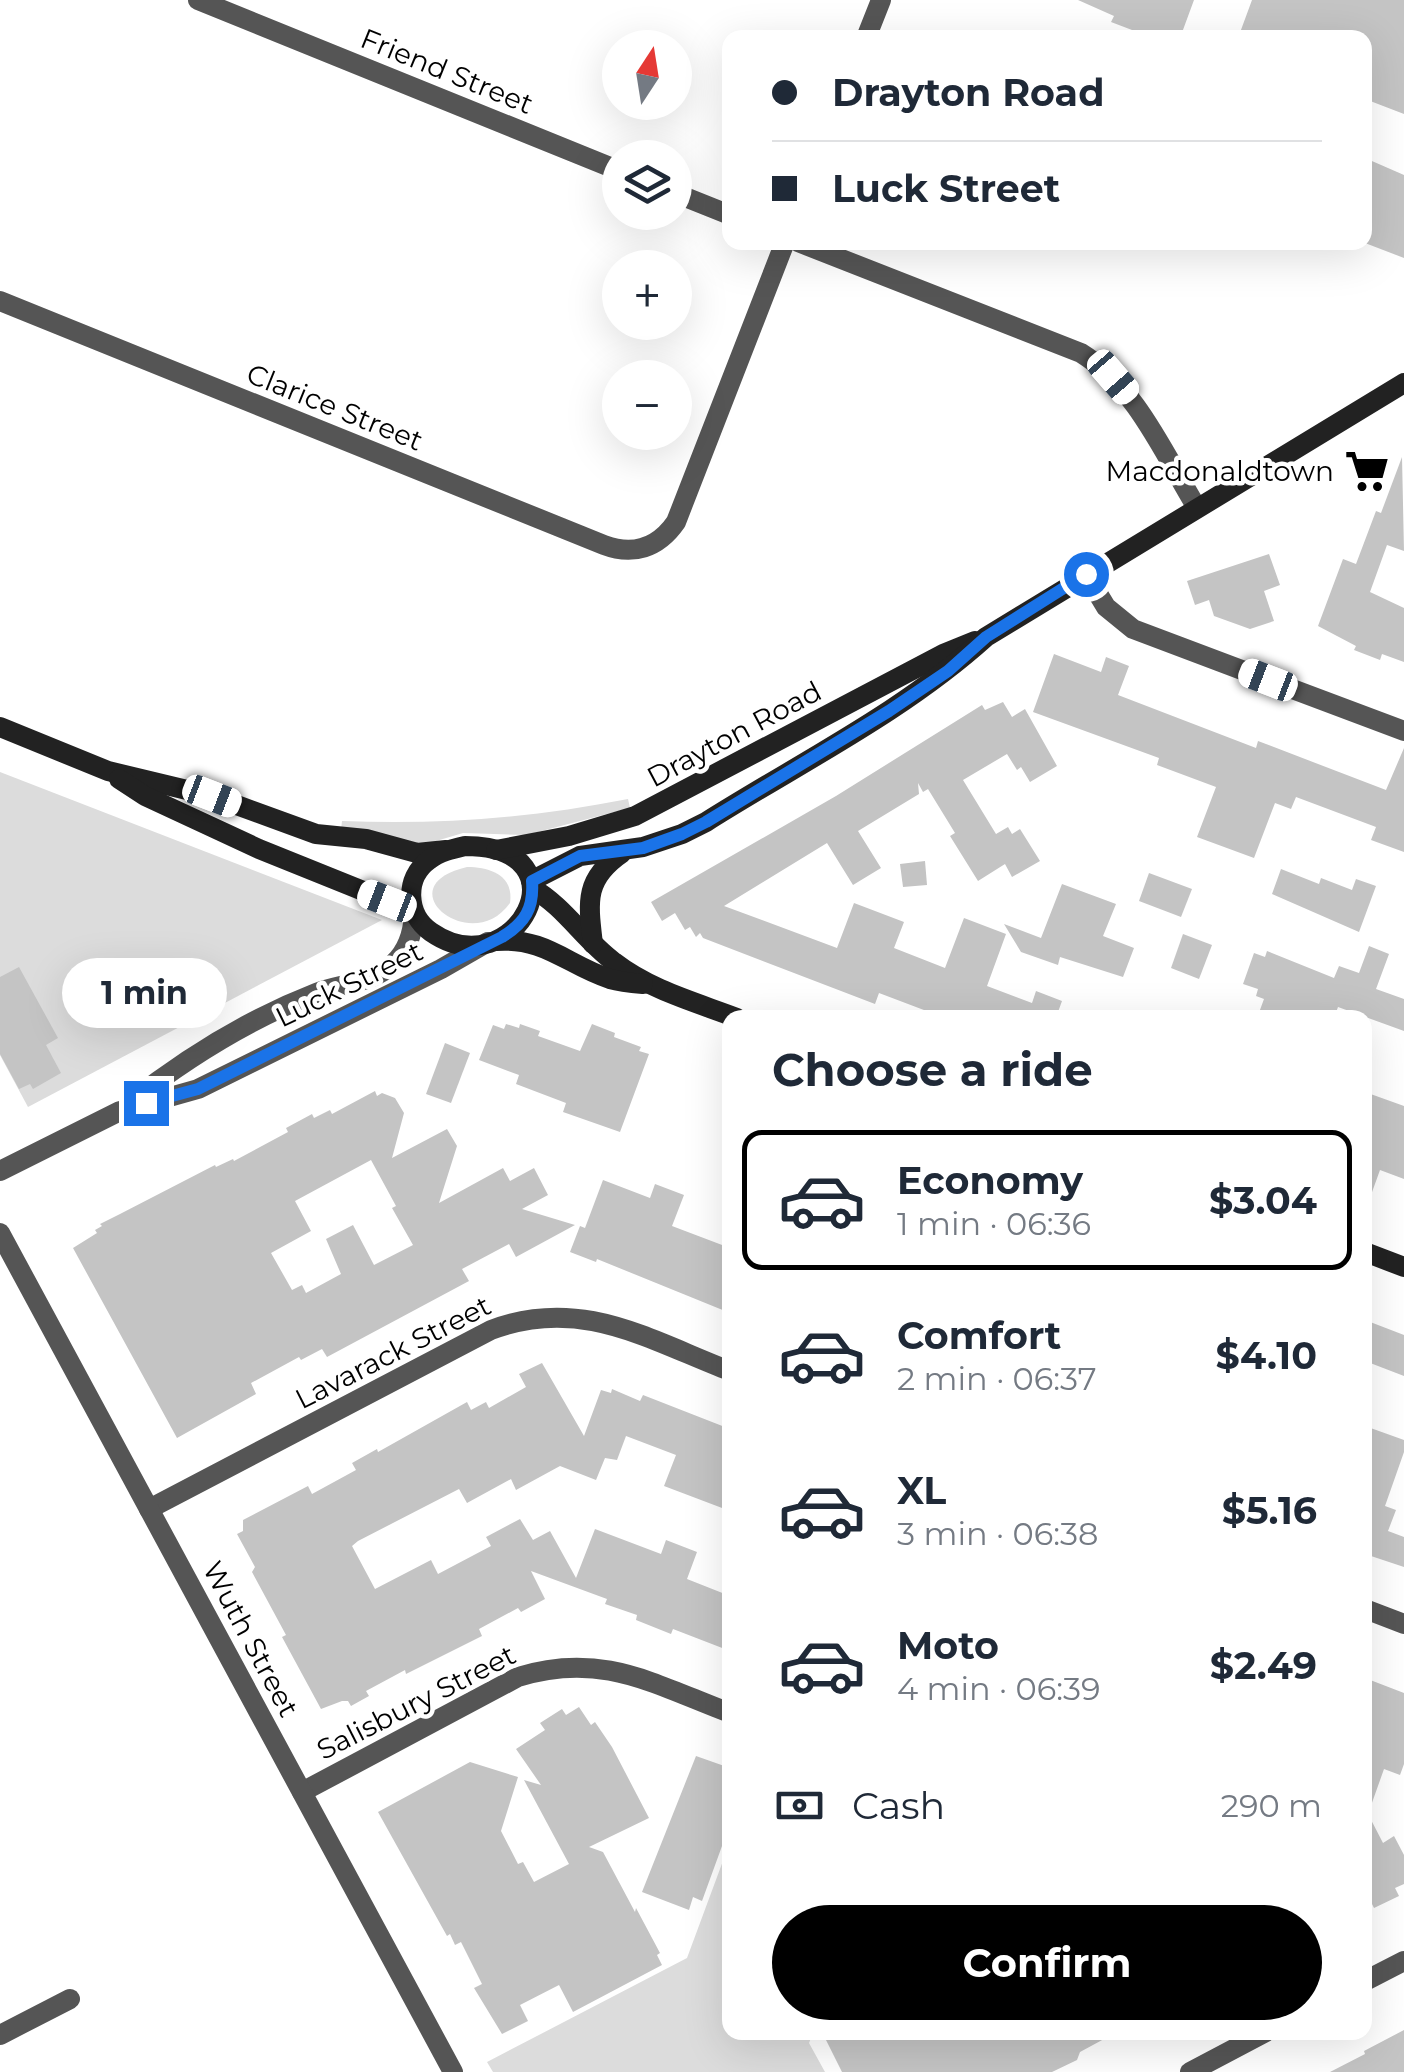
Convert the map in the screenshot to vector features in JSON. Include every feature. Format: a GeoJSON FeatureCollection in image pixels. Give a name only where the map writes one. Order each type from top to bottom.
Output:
{"type":"FeatureCollection","features":[{"type":"Feature","properties":{"kind":"main road","name":"Drayton Road"},"geometry":{"type":"LineString","coordinates":[[532,884],[580,856],[623,852],[663,842],[706,822],[889,711],[948,671],[986,637],[1086,574],[1404,383]]}},
{"type":"Feature","properties":{"kind":"main road","name":"Drayton Road"},"geometry":{"type":"LineString","coordinates":[[496,850],[570,836],[635,816],[943,654],[986,637]]}},
{"type":"Feature","properties":{"kind":"main road"},"geometry":{"type":"LineString","coordinates":[[0,727],[108,771],[212,796],[316,834],[366,838],[417,853],[464,846],[496,850],[521,865],[532,884],[553,900],[592,944],[650,985]]}},
{"type":"Feature","properties":{"kind":"main road"},"geometry":{"type":"LineString","coordinates":[[108,771],[145,796],[244,842],[414,912],[431,933],[445,940],[537,944],[615,981],[650,985],[722,1012]]}},
{"type":"Feature","properties":{"kind":"main road"},"geometry":{"type":"LineString","coordinates":[[414,912],[412,883],[418,870],[446,850]]}},
{"type":"Feature","properties":{"kind":"main road"},"geometry":{"type":"LineString","coordinates":[[592,944],[588,912],[594,883],[600,870],[623,852]]}},
{"type":"Feature","properties":{"kind":"main road"},"geometry":{"type":"LineString","coordinates":[[488,942],[523,922],[529,912],[532,884]]}},
{"type":"Feature","properties":{"kind":"main road"},"geometry":{"type":"LineString","coordinates":[[1372,1255],[1404,1267]]}},
{"type":"Feature","properties":{"kind":"street","name":"Friend Street"},"geometry":{"type":"LineString","coordinates":[[198,0],[602,164]]}},
{"type":"Feature","properties":{"kind":"street"},"geometry":{"type":"LineString","coordinates":[[869,30],[880,0]]}},
{"type":"Feature","properties":{"kind":"street"},"geometry":{"type":"LineString","coordinates":[[692,200],[722,212]]}},
{"type":"Feature","properties":{"kind":"street","name":"Clarice Street"},"geometry":{"type":"LineString","coordinates":[[0,301],[604,546],[628,551],[652,546],[676,522],[782,250]]}},
{"type":"Feature","properties":{"kind":"street"},"geometry":{"type":"LineString","coordinates":[[818,250],[1081,353],[1098,364],[1126,393],[1197,508]]}},
{"type":"Feature","properties":{"kind":"street"},"geometry":{"type":"LineString","coordinates":[[1086,574],[1106,606],[1132,628],[1404,732]]}},
{"type":"Feature","properties":{"kind":"street","name":"Luck Street"},"geometry":{"type":"LineString","coordinates":[[0,1171],[120,1110],[177,1065],[267,1017],[314,994],[385,971],[407,947],[414,912]]}},
{"type":"Feature","properties":{"kind":"street","name":"Luck Street"},"geometry":{"type":"LineString","coordinates":[[120,1110],[198,1089],[488,942]]}},
{"type":"Feature","properties":{"kind":"street","name":"Wuth Street"},"geometry":{"type":"LineString","coordinates":[[0,1233],[453,2072]]}},
{"type":"Feature","properties":{"kind":"street","name":"Lavarack Street"},"geometry":{"type":"LineString","coordinates":[[149,1509],[513,1321],[583,1317],[722,1368]]}},
{"type":"Feature","properties":{"kind":"street"},"geometry":{"type":"LineString","coordinates":[[1372,1612],[1404,1624]]}},
{"type":"Feature","properties":{"kind":"street","name":"Salisbury Street"},"geometry":{"type":"LineString","coordinates":[[302,1792],[518,1677],[542,1670],[592,1666],[617,1670],[722,1709]]}},
{"type":"Feature","properties":{"kind":"street"},"geometry":{"type":"LineString","coordinates":[[1372,1977],[1404,1961]]}},
{"type":"Feature","properties":{"kind":"street"},"geometry":{"type":"LineString","coordinates":[[0,2035],[70,1999]]}},
{"type":"Feature","properties":{"kind":"street"},"geometry":{"type":"LineString","coordinates":[[1223,2040],[1229,2052]]}},
{"type":"Feature","properties":{"kind":"street"},"geometry":{"type":"LineString","coordinates":[[1190,2072],[1251,2040]]}},
{"type":"Feature","properties":{"kind":"shaded area"},"geometry":{"type":"Polygon","coordinates":[[[0,772],[382,920],[28,1107],[0,1055],[0,772]]]}},
{"type":"Feature","properties":{"kind":"shaded area"},"geometry":{"type":"Polygon","coordinates":[[[628,799],[630,808],[526,835],[463,833],[426,844],[341,830],[342,821],[485,819],[628,799]]]}},
{"type":"Feature","properties":{"kind":"shaded area"},"geometry":{"type":"Polygon","coordinates":[[[467,867],[492,871],[508,886],[510,903],[494,918],[475,923],[457,921],[443,913],[434,901],[433,888],[443,876],[467,867]]]}},
{"type":"Feature","properties":{"kind":"shaded area"},"geometry":{"type":"Polygon","coordinates":[[[722,1864],[722,2040],[810,2040],[825,2072],[493,2072],[487,2062],[687,1958],[722,1864]]]}},
{"type":"Feature","properties":{"kind":"building"},"geometry":{"type":"Polygon","coordinates":[[[1078,0],[1194,0],[1183,30],[1132,30],[1111,22],[1114,16],[1078,0]]]}},
{"type":"Feature","properties":{"kind":"building"},"geometry":{"type":"Polygon","coordinates":[[[1252,0],[1404,0],[1404,114],[1372,102],[1372,30],[1241,30],[1252,0]]]}},
{"type":"Feature","properties":{"kind":"building"},"geometry":{"type":"Polygon","coordinates":[[[1372,161],[1404,175],[1404,258],[1372,246],[1372,161]]]}},
{"type":"Feature","properties":{"kind":"building"},"geometry":{"type":"Polygon","coordinates":[[[1402,457],[1404,551],[1387,545],[1370,592],[1404,608],[1404,662],[1382,654],[1380,660],[1354,650],[1356,646],[1318,626],[1343,559],[1356,564],[1402,457]]]}},
{"type":"Feature","properties":{"kind":"building"},"geometry":{"type":"Polygon","coordinates":[[[1269,554],[1280,585],[1264,591],[1274,621],[1250,629],[1214,616],[1209,600],[1195,605],[1187,581],[1269,554]]]}},
{"type":"Feature","properties":{"kind":"building"},"geometry":{"type":"Polygon","coordinates":[[[1054,654],[1101,672],[1106,657],[1129,666],[1118,695],[1256,748],[1258,741],[1386,790],[1404,748],[1404,852],[1371,840],[1376,827],[1296,797],[1291,809],[1275,803],[1254,858],[1197,837],[1216,787],[1157,765],[1159,758],[1033,712],[1054,654]]]}},
{"type":"Feature","properties":{"kind":"building"},"geometry":{"type":"Polygon","coordinates":[[[1003,702],[1012,717],[1025,709],[1057,766],[1030,782],[1007,754],[963,780],[996,834],[1008,827],[1012,834],[1020,829],[1040,861],[1012,877],[1005,864],[978,881],[950,836],[955,833],[928,789],[923,792],[918,783],[919,794],[858,831],[881,868],[853,885],[827,843],[724,906],[837,948],[854,903],[904,922],[894,948],[945,968],[964,918],[1006,934],[987,986],[1032,1003],[1036,991],[1062,1001],[1059,1010],[924,1010],[879,993],[875,1004],[703,938],[700,933],[696,937],[690,927],[685,930],[675,913],[662,921],[651,902],[836,796],[982,705],[985,710],[1003,702]]]}},
{"type":"Feature","properties":{"kind":"building"},"geometry":{"type":"Polygon","coordinates":[[[925,861],[927,885],[903,887],[900,864],[925,861]]]}},
{"type":"Feature","properties":{"kind":"building"},"geometry":{"type":"Polygon","coordinates":[[[1281,869],[1319,884],[1321,878],[1352,890],[1356,879],[1376,886],[1359,932],[1272,894],[1281,869]]]}},
{"type":"Feature","properties":{"kind":"building"},"geometry":{"type":"Polygon","coordinates":[[[1149,873],[1192,889],[1181,917],[1139,901],[1149,873]]]}},
{"type":"Feature","properties":{"kind":"building"},"geometry":{"type":"Polygon","coordinates":[[[1062,884],[1116,904],[1103,936],[1134,948],[1123,977],[1060,957],[1058,965],[1021,952],[1004,924],[1041,938],[1062,884]]]}},
{"type":"Feature","properties":{"kind":"building"},"geometry":{"type":"Polygon","coordinates":[[[1183,934],[1212,945],[1199,979],[1171,968],[1183,934]]]}},
{"type":"Feature","properties":{"kind":"building"},"geometry":{"type":"Polygon","coordinates":[[[1369,946],[1389,954],[1376,989],[1404,999],[1404,1031],[1372,1019],[1372,1010],[1260,1010],[1264,999],[1256,996],[1258,989],[1243,984],[1254,953],[1265,957],[1267,951],[1334,978],[1339,966],[1359,973],[1369,946]]]}},
{"type":"Feature","properties":{"kind":"building"},"geometry":{"type":"Polygon","coordinates":[[[19,967],[58,1038],[46,1045],[61,1073],[33,1089],[30,1084],[19,1089],[0,1054],[0,977],[19,967]]]}},
{"type":"Feature","properties":{"kind":"building"},"geometry":{"type":"Polygon","coordinates":[[[506,1024],[540,1031],[538,1036],[580,1051],[592,1024],[649,1054],[620,1132],[563,1112],[566,1103],[516,1084],[519,1075],[479,1060],[493,1025],[504,1029],[506,1024]]]}},
{"type":"Feature","properties":{"kind":"building"},"geometry":{"type":"Polygon","coordinates":[[[445,1043],[470,1053],[451,1103],[426,1094],[445,1043]]]}},
{"type":"Feature","properties":{"kind":"building"},"geometry":{"type":"Polygon","coordinates":[[[375,1091],[377,1096],[382,1093],[395,1098],[404,1113],[392,1158],[447,1129],[457,1146],[439,1203],[503,1168],[510,1181],[534,1168],[548,1195],[522,1209],[575,1225],[516,1257],[509,1244],[462,1269],[469,1281],[327,1357],[322,1349],[301,1360],[299,1357],[251,1383],[256,1394],[177,1438],[73,1248],[97,1233],[100,1224],[215,1165],[234,1161],[288,1132],[286,1128],[312,1114],[314,1118],[330,1110],[332,1114],[375,1091]],[[371,1160],[295,1201],[311,1231],[271,1253],[292,1290],[302,1285],[306,1293],[341,1274],[326,1239],[353,1225],[374,1265],[413,1245],[392,1208],[396,1206],[371,1160]]]}},
{"type":"Feature","properties":{"kind":"building"},"geometry":{"type":"Polygon","coordinates":[[[1372,1095],[1404,1106],[1404,1179],[1380,1170],[1372,1192],[1372,1095]]]}},
{"type":"Feature","properties":{"kind":"building"},"geometry":{"type":"Polygon","coordinates":[[[603,1180],[650,1198],[655,1184],[684,1195],[672,1226],[722,1245],[722,1310],[597,1259],[596,1262],[570,1252],[580,1226],[585,1228],[603,1180]]]}},
{"type":"Feature","properties":{"kind":"building"},"geometry":{"type":"Polygon","coordinates":[[[1372,1323],[1404,1335],[1404,1376],[1372,1364],[1372,1323]]]}},
{"type":"Feature","properties":{"kind":"building"},"geometry":{"type":"Polygon","coordinates":[[[542,1363],[584,1436],[601,1390],[611,1393],[612,1389],[640,1401],[643,1395],[722,1426],[722,1508],[664,1486],[676,1455],[626,1436],[617,1460],[605,1458],[596,1480],[560,1466],[516,1490],[511,1479],[467,1503],[459,1489],[358,1541],[352,1546],[375,1589],[431,1560],[438,1574],[491,1546],[486,1537],[520,1519],[533,1540],[550,1531],[576,1578],[595,1529],[661,1554],[666,1540],[697,1552],[687,1579],[722,1593],[722,1648],[636,1620],[637,1615],[605,1604],[607,1599],[531,1571],[545,1599],[521,1612],[518,1608],[479,1629],[482,1636],[366,1691],[369,1696],[351,1706],[342,1701],[321,1709],[252,1572],[255,1567],[237,1534],[243,1531],[243,1520],[308,1486],[312,1494],[356,1470],[352,1463],[467,1402],[471,1410],[486,1402],[489,1408],[526,1387],[519,1374],[542,1363]]]}},
{"type":"Feature","properties":{"kind":"building"},"geometry":{"type":"Polygon","coordinates":[[[1372,1429],[1404,1440],[1404,1452],[1385,1506],[1396,1510],[1388,1531],[1404,1537],[1404,1567],[1372,1556],[1372,1429]]]}},
{"type":"Feature","properties":{"kind":"building"},"geometry":{"type":"Polygon","coordinates":[[[1372,1681],[1404,1693],[1404,1764],[1400,1775],[1384,1769],[1372,1803],[1372,1681]]]}},
{"type":"Feature","properties":{"kind":"building"},"geometry":{"type":"Polygon","coordinates":[[[579,1707],[612,1747],[649,1818],[589,1847],[603,1852],[660,1953],[657,1955],[662,1965],[573,2012],[559,1985],[520,2005],[528,2021],[502,2034],[474,1988],[482,1984],[461,1942],[455,1945],[450,1934],[447,1936],[378,1812],[470,1762],[518,1777],[501,1831],[518,1864],[523,1862],[534,1882],[569,1864],[524,1780],[541,1785],[516,1749],[545,1730],[540,1723],[562,1709],[566,1715],[579,1707]]]}},
{"type":"Feature","properties":{"kind":"building"},"geometry":{"type":"Polygon","coordinates":[[[696,1756],[722,1765],[722,1846],[702,1901],[693,1897],[689,1910],[642,1892],[696,1756]]]}},
{"type":"Feature","properties":{"kind":"building"},"geometry":{"type":"Polygon","coordinates":[[[1372,1822],[1383,1843],[1394,1836],[1404,1855],[1404,1884],[1395,1888],[1399,1896],[1374,1908],[1372,1822]]]}},
{"type":"Feature","properties":{"kind":"building"},"geometry":{"type":"Polygon","coordinates":[[[1404,2030],[1404,2072],[1330,2072],[1365,2054],[1364,2051],[1404,2030]]]}},
{"type":"Feature","properties":{"kind":"building"},"geometry":{"type":"Polygon","coordinates":[[[826,2040],[1102,2040],[1080,2052],[1077,2060],[1052,2072],[842,2072],[826,2040]]]}},
{"type":"Feature","properties":{"kind":"place","name":"Macdonaldtown"},"geometry":{"type":"Point","coordinates":[1367,471]}},
{"type":"Feature","properties":{"kind":"route"},"geometry":{"type":"LineString","coordinates":[[146,1103],[198,1089],[502,937],[523,922],[529,912],[532,881],[556,866],[580,856],[643,848],[706,822],[889,711],[948,671],[986,637],[1086,574]]}}]}
